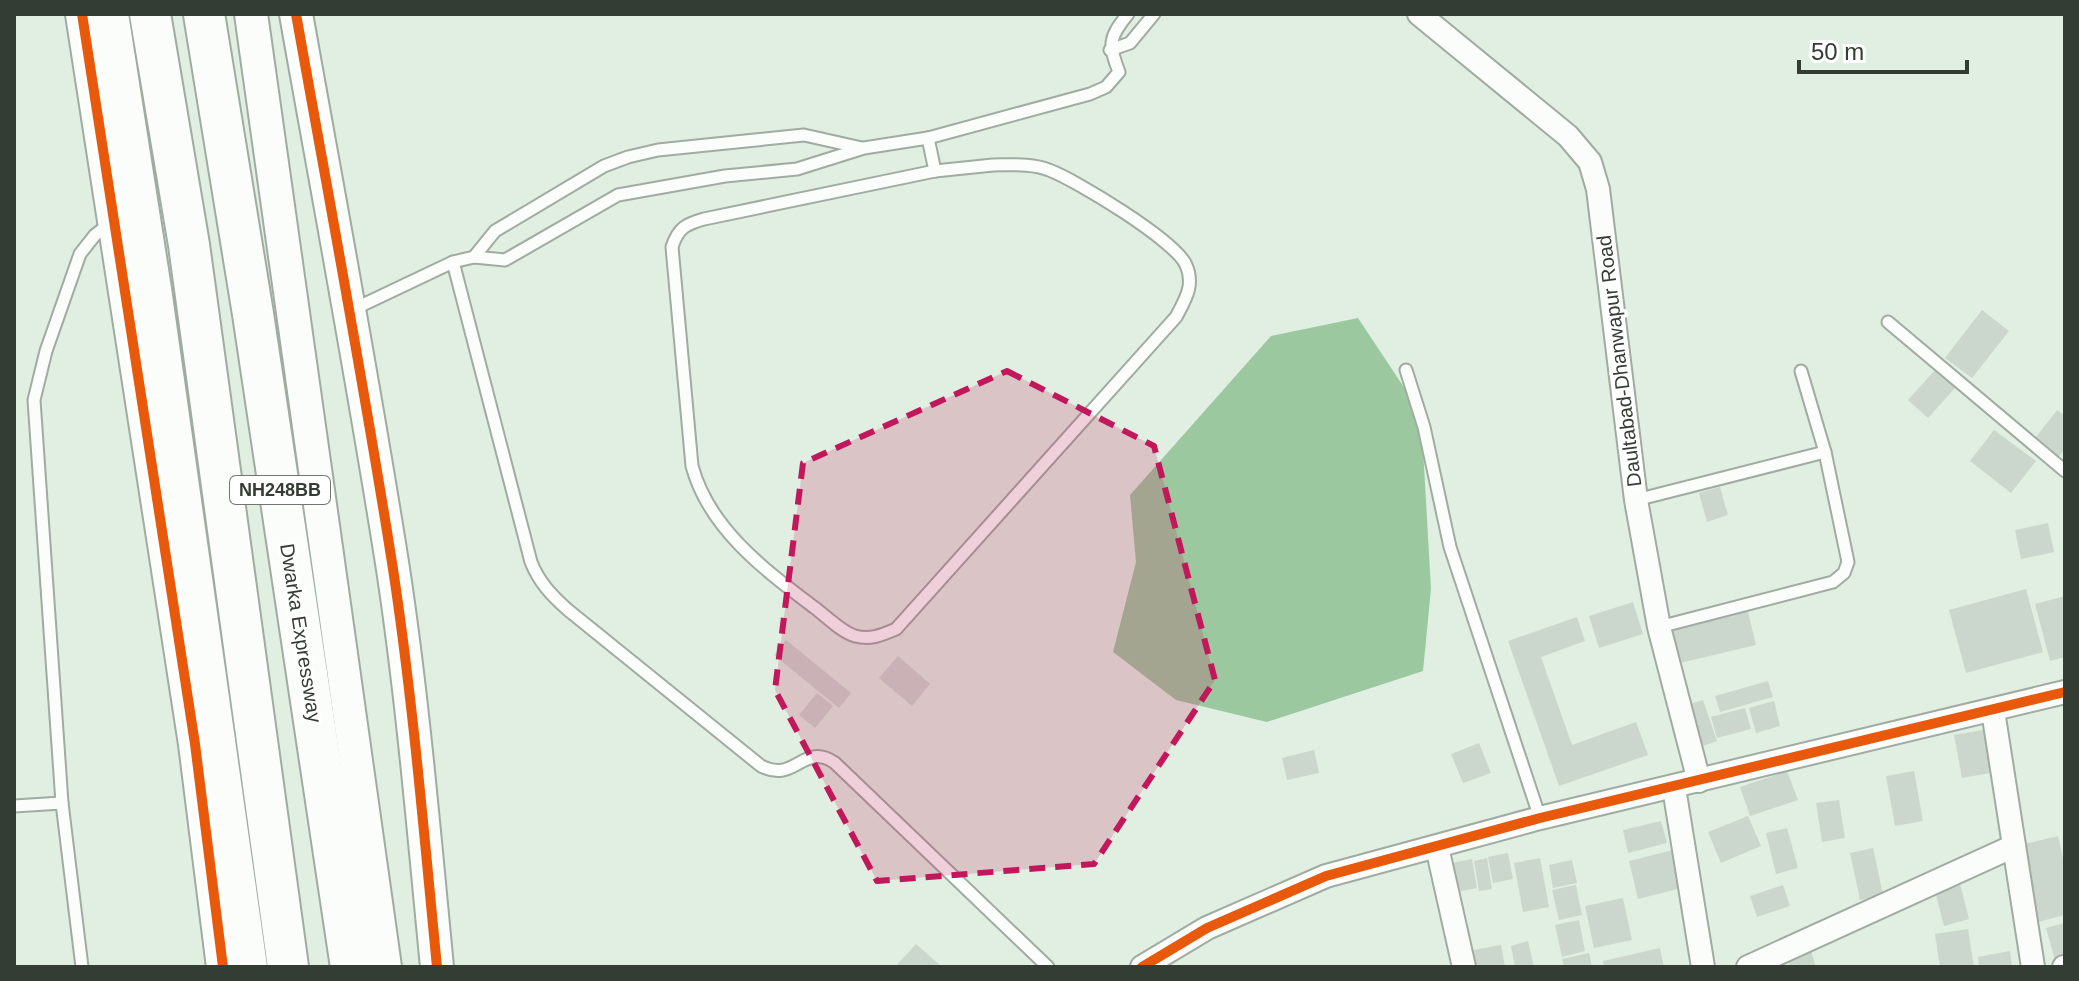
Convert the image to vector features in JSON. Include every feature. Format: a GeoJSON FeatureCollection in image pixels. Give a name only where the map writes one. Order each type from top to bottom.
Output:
{"type":"FeatureCollection","features":[{"type":"Feature","properties":{"kind":"highway","name":"NH248BB"},"geometry":{"type":"LineString","coordinates":[[150,14],[189,245],[288,967]]}},
{"type":"Feature","properties":{"kind":"highway","name":"Dwarka Expressway"},"geometry":{"type":"LineString","coordinates":[[204,14],[253,314],[351,967]]}},
{"type":"Feature","properties":{"kind":"street"},"geometry":{"type":"LineString","coordinates":[[82,14],[195,744],[223,967]]}},
{"type":"Feature","properties":{"kind":"street"},"geometry":{"type":"LineString","coordinates":[[112,14],[155,289],[251,967]]}},
{"type":"Feature","properties":{"kind":"street"},"geometry":{"type":"LineString","coordinates":[[251,14],[385,967]]}},
{"type":"Feature","properties":{"kind":"street"},"geometry":{"type":"LineString","coordinates":[[296,14],[351,310],[395,585],[416,752],[437,967]]}},
{"type":"Feature","properties":{"kind":"street","name":"Daultabad-Dhanwapur Road"},"geometry":{"type":"LineString","coordinates":[[1419,14],[1568,136],[1590,162],[1598,189],[1636,500],[1659,627],[1699,781]]}},
{"type":"Feature","properties":{"kind":"street"},"geometry":{"type":"LineString","coordinates":[[1142,967],[1171,958],[1207,928],[1326,876],[1540,818],[2065,692]]}},
{"type":"Feature","properties":{"kind":"street"},"geometry":{"type":"LineString","coordinates":[[1993,711],[2033,967]]}},
{"type":"Feature","properties":{"kind":"street"},"geometry":{"type":"LineString","coordinates":[[1674,788],[1703,967]]}},
{"type":"Feature","properties":{"kind":"street"},"geometry":{"type":"LineString","coordinates":[[1748,967],[2014,846]]}},
{"type":"Feature","properties":{"kind":"street"},"geometry":{"type":"LineString","coordinates":[[1437,847],[1464,967]]}},
{"type":"Feature","properties":{"kind":"lane"},"geometry":{"type":"LineString","coordinates":[[351,310],[453,262],[474,257],[505,260],[618,195],[725,176],[797,169],[864,148],[928,138],[1090,94],[1106,87],[1119,72],[1110,50],[1115,30],[1128,14]]}},
{"type":"Feature","properties":{"kind":"lane"},"geometry":{"type":"LineString","coordinates":[[1110,50],[1130,43],[1154,14]]}},
{"type":"Feature","properties":{"kind":"lane"},"geometry":{"type":"LineString","coordinates":[[474,257],[495,231],[604,166],[628,157],[658,150],[804,135],[864,148]]}},
{"type":"Feature","properties":{"kind":"lane"},"geometry":{"type":"LineString","coordinates":[[928,138],[935,171]]}},
{"type":"Feature","properties":{"kind":"lane"},"geometry":{"type":"LineString","coordinates":[[993,165],[1047,169],[1101,197],[1164,242],[1186,264],[1190,291],[1176,317],[896,629],[874,638],[852,635],[745,551],[710,510],[698,489],[692,466],[672,247],[676,234],[686,224],[935,171],[993,165]]}},
{"type":"Feature","properties":{"kind":"lane"},"geometry":{"type":"LineString","coordinates":[[82,967],[62,803],[34,400],[46,351],[80,254],[95,235],[114,220]]}},
{"type":"Feature","properties":{"kind":"lane"},"geometry":{"type":"LineString","coordinates":[[453,262],[531,562],[546,589],[761,766],[773,772],[784,771],[815,755],[825,756],[835,763],[865,788],[1048,967]]}},
{"type":"Feature","properties":{"kind":"lane"},"geometry":{"type":"LineString","coordinates":[[1888,322],[2065,471]]}},
{"type":"Feature","properties":{"kind":"lane"},"geometry":{"type":"LineString","coordinates":[[1406,370],[1424,427],[1450,547],[1540,818]]}},
{"type":"Feature","properties":{"kind":"lane"},"geometry":{"type":"LineString","coordinates":[[1659,627],[1791,595],[1833,582],[1844,573],[1848,562],[1825,452],[1801,371]]}},
{"type":"Feature","properties":{"kind":"lane"},"geometry":{"type":"LineString","coordinates":[[1636,500],[1825,452]]}},
{"type":"Feature","properties":{"kind":"lane"},"geometry":{"type":"LineString","coordinates":[[14,806],[62,803]]}},
{"type":"Feature","properties":{"kind":"highlighted area"},"geometry":{"type":"Polygon","coordinates":[[[1007,371],[1154,446],[1215,680],[1094,864],[877,881],[775,690],[803,463],[1007,371]]]}},
{"type":"Feature","properties":{"kind":"shaded area"},"geometry":{"type":"Polygon","coordinates":[[[1358,318],[1421,413],[1431,589],[1423,671],[1267,722],[1176,700],[1113,652],[1136,562],[1130,495],[1271,336],[1358,318]]]}},
{"type":"Feature","properties":{"kind":"building"},"geometry":{"type":"Polygon","coordinates":[[[1982,310],[2009,331],[1972,378],[1945,358],[1982,310]]]}},
{"type":"Feature","properties":{"kind":"building"},"geometry":{"type":"Polygon","coordinates":[[[1935,370],[1955,388],[1928,418],[1908,400],[1935,370]]]}},
{"type":"Feature","properties":{"kind":"building"},"geometry":{"type":"Polygon","coordinates":[[[2057,410],[2065,416],[2065,449],[2057,459],[2033,441],[2057,410]]]}},
{"type":"Feature","properties":{"kind":"building"},"geometry":{"type":"Polygon","coordinates":[[[1994,430],[2036,461],[2011,493],[1970,461],[1994,430]]]}},
{"type":"Feature","properties":{"kind":"building"},"geometry":{"type":"Polygon","coordinates":[[[1720,487],[1728,515],[1707,522],[1699,493],[1720,487]]]}},
{"type":"Feature","properties":{"kind":"building"},"geometry":{"type":"Polygon","coordinates":[[[2048,523],[2054,552],[2021,559],[2015,530],[2048,523]]]}},
{"type":"Feature","properties":{"kind":"building"},"geometry":{"type":"Polygon","coordinates":[[[2026,589],[2043,652],[1966,673],[1949,610],[2026,589]]]}},
{"type":"Feature","properties":{"kind":"building"},"geometry":{"type":"Polygon","coordinates":[[[2065,596],[2065,657],[2050,661],[2035,604],[2065,596]]]}},
{"type":"Feature","properties":{"kind":"building"},"geometry":{"type":"Polygon","coordinates":[[[1633,602],[1643,634],[1599,648],[1589,616],[1633,602]]]}},
{"type":"Feature","properties":{"kind":"building"},"geometry":{"type":"Polygon","coordinates":[[[1747,608],[1756,645],[1680,663],[1671,627],[1747,608]]]}},
{"type":"Feature","properties":{"kind":"building"},"geometry":{"type":"Polygon","coordinates":[[[1577,617],[1585,641],[1541,657],[1572,745],[1636,722],[1648,755],[1559,786],[1508,641],[1577,617]]]}},
{"type":"Feature","properties":{"kind":"building"},"geometry":{"type":"Polygon","coordinates":[[[786,640],[851,693],[839,708],[774,655],[786,640]]]}},
{"type":"Feature","properties":{"kind":"building"},"geometry":{"type":"Polygon","coordinates":[[[898,656],[930,684],[912,706],[879,678],[898,656]]]}},
{"type":"Feature","properties":{"kind":"building"},"geometry":{"type":"Polygon","coordinates":[[[1768,681],[1773,697],[1720,712],[1715,696],[1768,681]]]}},
{"type":"Feature","properties":{"kind":"building"},"geometry":{"type":"Polygon","coordinates":[[[817,693],[833,706],[815,728],[799,715],[817,693]]]}},
{"type":"Feature","properties":{"kind":"building"},"geometry":{"type":"Polygon","coordinates":[[[1703,700],[1717,741],[1703,746],[1689,704],[1703,700]]]}},
{"type":"Feature","properties":{"kind":"building"},"geometry":{"type":"Polygon","coordinates":[[[1774,701],[1780,726],[1756,733],[1749,708],[1774,701]]]}},
{"type":"Feature","properties":{"kind":"building"},"geometry":{"type":"Polygon","coordinates":[[[1745,708],[1751,729],[1717,738],[1711,717],[1745,708]]]}},
{"type":"Feature","properties":{"kind":"building"},"geometry":{"type":"Polygon","coordinates":[[[1989,729],[1996,772],[1962,778],[1954,735],[1989,729]]]}},
{"type":"Feature","properties":{"kind":"building"},"geometry":{"type":"Polygon","coordinates":[[[1479,743],[1491,773],[1463,783],[1451,754],[1479,743]]]}},
{"type":"Feature","properties":{"kind":"building"},"geometry":{"type":"Polygon","coordinates":[[[1314,750],[1319,773],[1287,780],[1282,758],[1314,750]]]}},
{"type":"Feature","properties":{"kind":"building"},"geometry":{"type":"Polygon","coordinates":[[[1787,771],[1798,800],[1750,816],[1740,787],[1787,771]]]}},
{"type":"Feature","properties":{"kind":"building"},"geometry":{"type":"Polygon","coordinates":[[[1914,771],[1923,821],[1895,826],[1886,776],[1914,771]]]}},
{"type":"Feature","properties":{"kind":"building"},"geometry":{"type":"Polygon","coordinates":[[[1839,800],[1845,838],[1822,842],[1816,803],[1839,800]]]}},
{"type":"Feature","properties":{"kind":"building"},"geometry":{"type":"Polygon","coordinates":[[[1748,816],[1761,846],[1721,863],[1708,832],[1748,816]]]}},
{"type":"Feature","properties":{"kind":"building"},"geometry":{"type":"Polygon","coordinates":[[[1661,821],[1667,843],[1628,853],[1623,830],[1661,821]]]}},
{"type":"Feature","properties":{"kind":"building"},"geometry":{"type":"Polygon","coordinates":[[[1787,828],[1798,868],[1776,874],[1766,833],[1787,828]]]}},
{"type":"Feature","properties":{"kind":"building"},"geometry":{"type":"Polygon","coordinates":[[[2058,836],[2065,867],[2065,915],[2038,922],[2020,845],[2058,836]]]}},
{"type":"Feature","properties":{"kind":"building"},"geometry":{"type":"Polygon","coordinates":[[[1873,848],[1883,895],[1860,900],[1850,853],[1873,848]]]}},
{"type":"Feature","properties":{"kind":"building"},"geometry":{"type":"Polygon","coordinates":[[[1673,850],[1682,888],[1638,899],[1629,861],[1673,850]]]}},
{"type":"Feature","properties":{"kind":"building"},"geometry":{"type":"Polygon","coordinates":[[[1508,853],[1513,879],[1493,883],[1488,857],[1508,853]]]}},
{"type":"Feature","properties":{"kind":"building"},"geometry":{"type":"Polygon","coordinates":[[[1487,858],[1492,889],[1479,891],[1474,861],[1487,858]]]}},
{"type":"Feature","properties":{"kind":"building"},"geometry":{"type":"Polygon","coordinates":[[[1540,858],[1549,907],[1523,912],[1514,863],[1540,858]]]}},
{"type":"Feature","properties":{"kind":"building"},"geometry":{"type":"Polygon","coordinates":[[[1472,859],[1477,888],[1457,892],[1451,863],[1472,859]]]}},
{"type":"Feature","properties":{"kind":"building"},"geometry":{"type":"Polygon","coordinates":[[[1572,860],[1577,883],[1553,888],[1549,865],[1572,860]]]}},
{"type":"Feature","properties":{"kind":"building"},"geometry":{"type":"Polygon","coordinates":[[[1960,884],[1969,919],[1944,926],[1935,891],[1960,884]]]}},
{"type":"Feature","properties":{"kind":"building"},"geometry":{"type":"Polygon","coordinates":[[[1576,885],[1582,915],[1559,920],[1552,890],[1576,885]]]}},
{"type":"Feature","properties":{"kind":"building"},"geometry":{"type":"Polygon","coordinates":[[[1783,885],[1790,906],[1757,917],[1750,896],[1783,885]]]}},
{"type":"Feature","properties":{"kind":"building"},"geometry":{"type":"Polygon","coordinates":[[[1623,898],[1632,940],[1594,948],[1585,906],[1623,898]]]}},
{"type":"Feature","properties":{"kind":"building"},"geometry":{"type":"Polygon","coordinates":[[[1579,920],[1585,951],[1562,957],[1555,925],[1579,920]]]}},
{"type":"Feature","properties":{"kind":"building"},"geometry":{"type":"Polygon","coordinates":[[[2065,923],[2065,957],[2055,960],[2046,928],[2065,923]]]}},
{"type":"Feature","properties":{"kind":"building"},"geometry":{"type":"Polygon","coordinates":[[[1968,929],[1974,967],[1940,967],[1935,934],[1968,929]]]}},
{"type":"Feature","properties":{"kind":"building"},"geometry":{"type":"Polygon","coordinates":[[[1528,941],[1534,967],[1515,967],[1511,946],[1528,941]]]}},
{"type":"Feature","properties":{"kind":"building"},"geometry":{"type":"Polygon","coordinates":[[[916,944],[942,967],[895,967],[916,944]]]}},
{"type":"Feature","properties":{"kind":"building"},"geometry":{"type":"Polygon","coordinates":[[[1501,945],[1505,967],[1471,967],[1468,951],[1501,945]]]}},
{"type":"Feature","properties":{"kind":"building"},"geometry":{"type":"Polygon","coordinates":[[[1660,948],[1664,967],[1604,967],[1603,961],[1660,948]]]}},
{"type":"Feature","properties":{"kind":"building"},"geometry":{"type":"Polygon","coordinates":[[[1810,948],[1816,967],[1790,967],[1787,956],[1810,948]]]}},
{"type":"Feature","properties":{"kind":"building"},"geometry":{"type":"Polygon","coordinates":[[[2010,951],[2012,967],[1979,967],[1978,957],[2010,951]]]}},
{"type":"Feature","properties":{"kind":"building"},"geometry":{"type":"Polygon","coordinates":[[[1589,953],[1592,967],[1564,967],[1562,959],[1589,953]]]}},
{"type":"Feature","properties":{"kind":"cycle path"},"geometry":{"type":"LineString","coordinates":[[82,14],[195,744],[223,967]]}},
{"type":"Feature","properties":{"kind":"cycle path"},"geometry":{"type":"LineString","coordinates":[[296,14],[393,569],[412,718],[437,967]]}},
{"type":"Feature","properties":{"kind":"cycle path"},"geometry":{"type":"LineString","coordinates":[[1142,967],[1207,928],[1326,876],[1540,818],[2065,692]]}}]}
